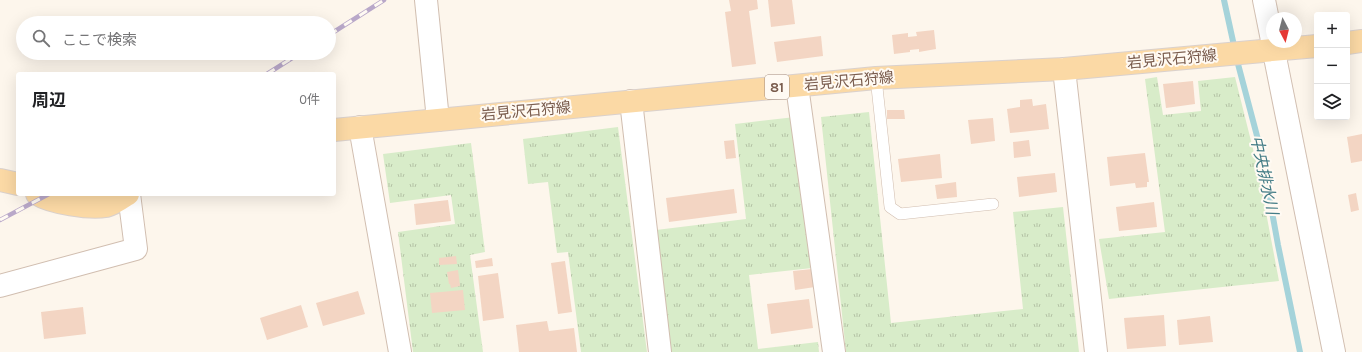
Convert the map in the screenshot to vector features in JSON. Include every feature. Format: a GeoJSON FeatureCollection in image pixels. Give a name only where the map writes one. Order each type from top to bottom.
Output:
{"type":"FeatureCollection","features":[{"type":"Feature","properties":{"kind":"main road"},"geometry":{"type":"LineString","coordinates":[[1350,43],[1362,41]]}},
{"type":"Feature","properties":{"kind":"main road","name":"岩見沢石狩線"},"geometry":{"type":"LineString","coordinates":[[336,130],[876,78],[1064,69],[1221,54],[1266,46]]}},
{"type":"Feature","properties":{"kind":"main road","name":"岩見沢石狩線"},"geometry":{"type":"LineString","coordinates":[[1302,46],[1314,46]]}},
{"type":"Feature","properties":{"kind":"main road"},"geometry":{"type":"LineString","coordinates":[[0,180],[16,184]]}},
{"type":"Feature","properties":{"kind":"main road"},"geometry":{"type":"LineString","coordinates":[[40,196],[43,198],[85,207],[107,206],[125,196]]}},
{"type":"Feature","properties":{"kind":"street"},"geometry":{"type":"LineString","coordinates":[[426,0],[438,120]]}},
{"type":"Feature","properties":{"kind":"street"},"geometry":{"type":"LineString","coordinates":[[1264,0],[1266,18]]}},
{"type":"Feature","properties":{"kind":"street"},"geometry":{"type":"LineString","coordinates":[[1269,48],[1334,352]]}},
{"type":"Feature","properties":{"kind":"street"},"geometry":{"type":"LineString","coordinates":[[1064,69],[1096,352]]}},
{"type":"Feature","properties":{"kind":"street"},"geometry":{"type":"LineString","coordinates":[[797,86],[834,352]]}},
{"type":"Feature","properties":{"kind":"street"},"geometry":{"type":"LineString","coordinates":[[631,101],[660,352]]}},
{"type":"Feature","properties":{"kind":"street"},"geometry":{"type":"LineString","coordinates":[[360,127],[400,352]]}},
{"type":"Feature","properties":{"kind":"street"},"geometry":{"type":"LineString","coordinates":[[0,286],[136,249],[129,196]]}},
{"type":"Feature","properties":{"kind":"lane"},"geometry":{"type":"LineString","coordinates":[[876,78],[890,207],[900,214],[993,204]]}},
{"type":"Feature","properties":{"kind":"green space"},"geometry":{"type":"Polygon","coordinates":[[[1157,77],[1163,115],[1201,111],[1198,81],[1235,77],[1257,165],[1279,281],[1109,299],[1099,239],[1165,232],[1145,79],[1157,77]]]}},
{"type":"Feature","properties":{"kind":"green space"},"geometry":{"type":"Polygon","coordinates":[[[869,112],[891,323],[1023,309],[1013,212],[1063,207],[1079,352],[846,352],[821,117],[869,112]]]}},
{"type":"Feature","properties":{"kind":"green space"},"geometry":{"type":"Polygon","coordinates":[[[795,117],[812,268],[749,275],[758,349],[818,342],[819,352],[670,352],[656,230],[746,219],[735,124],[795,117]]]}},
{"type":"Feature","properties":{"kind":"green space"},"geometry":{"type":"Polygon","coordinates":[[[618,127],[647,352],[581,352],[568,252],[557,253],[548,182],[528,184],[523,139],[618,127]]]}},
{"type":"Feature","properties":{"kind":"green space"},"geometry":{"type":"Polygon","coordinates":[[[471,143],[485,252],[470,255],[483,352],[413,352],[398,232],[455,224],[451,195],[390,203],[383,154],[471,143]]]}},
{"type":"Feature","properties":{"kind":"building"},"geometry":{"type":"Polygon","coordinates":[[[729,0],[757,0],[758,9],[749,11],[756,64],[732,67],[725,12],[731,11],[729,0]]]}},
{"type":"Feature","properties":{"kind":"building"},"geometry":{"type":"Polygon","coordinates":[[[768,0],[792,0],[795,24],[771,27],[768,0]]]}},
{"type":"Feature","properties":{"kind":"building"},"geometry":{"type":"Polygon","coordinates":[[[934,30],[936,49],[919,52],[919,49],[910,50],[910,52],[894,54],[892,35],[908,33],[908,37],[917,36],[916,32],[934,30]]]}},
{"type":"Feature","properties":{"kind":"building"},"geometry":{"type":"Polygon","coordinates":[[[821,36],[823,56],[777,62],[774,42],[821,36]]]}},
{"type":"Feature","properties":{"kind":"building"},"geometry":{"type":"Polygon","coordinates":[[[1193,81],[1195,104],[1166,108],[1163,84],[1193,81]]]}},
{"type":"Feature","properties":{"kind":"building"},"geometry":{"type":"Polygon","coordinates":[[[1032,99],[1033,106],[1046,104],[1049,129],[1010,133],[1007,109],[1020,107],[1020,100],[1032,99]]]}},
{"type":"Feature","properties":{"kind":"building"},"geometry":{"type":"Polygon","coordinates":[[[887,110],[904,110],[905,119],[887,119],[887,110]]]}},
{"type":"Feature","properties":{"kind":"building"},"geometry":{"type":"Polygon","coordinates":[[[993,118],[995,141],[971,144],[968,120],[993,118]]]}},
{"type":"Feature","properties":{"kind":"building"},"geometry":{"type":"Polygon","coordinates":[[[1362,134],[1362,161],[1351,163],[1347,137],[1362,134]]]}},
{"type":"Feature","properties":{"kind":"building"},"geometry":{"type":"Polygon","coordinates":[[[734,140],[736,158],[726,159],[724,141],[734,140]]]}},
{"type":"Feature","properties":{"kind":"building"},"geometry":{"type":"Polygon","coordinates":[[[1029,140],[1031,156],[1014,158],[1013,142],[1029,140]]]}},
{"type":"Feature","properties":{"kind":"building"},"geometry":{"type":"Polygon","coordinates":[[[1145,153],[1149,182],[1147,182],[1147,187],[1136,188],[1135,183],[1110,186],[1107,157],[1145,153]]]}},
{"type":"Feature","properties":{"kind":"building"},"geometry":{"type":"Polygon","coordinates":[[[940,154],[942,178],[901,182],[898,159],[940,154]]]}},
{"type":"Feature","properties":{"kind":"building"},"geometry":{"type":"Polygon","coordinates":[[[1055,173],[1057,192],[1019,197],[1017,177],[1055,173]]]}},
{"type":"Feature","properties":{"kind":"building"},"geometry":{"type":"Polygon","coordinates":[[[956,182],[957,197],[937,199],[935,185],[956,182]]]}},
{"type":"Feature","properties":{"kind":"building"},"geometry":{"type":"Polygon","coordinates":[[[734,189],[737,213],[669,222],[666,198],[734,189]]]}},
{"type":"Feature","properties":{"kind":"building"},"geometry":{"type":"Polygon","coordinates":[[[1356,193],[1359,210],[1351,212],[1348,195],[1356,193]]]}},
{"type":"Feature","properties":{"kind":"building"},"geometry":{"type":"Polygon","coordinates":[[[448,200],[451,221],[416,225],[414,204],[448,200]]]}},
{"type":"Feature","properties":{"kind":"building"},"geometry":{"type":"Polygon","coordinates":[[[1154,202],[1157,227],[1119,231],[1116,207],[1154,202]]]}},
{"type":"Feature","properties":{"kind":"building"},"geometry":{"type":"Polygon","coordinates":[[[456,256],[457,264],[439,265],[439,258],[456,256]]]}},
{"type":"Feature","properties":{"kind":"building"},"geometry":{"type":"Polygon","coordinates":[[[492,258],[493,266],[476,268],[475,261],[492,258]]]}},
{"type":"Feature","properties":{"kind":"building"},"geometry":{"type":"Polygon","coordinates":[[[565,261],[572,312],[558,314],[551,263],[565,261]]]}},
{"type":"Feature","properties":{"kind":"building"},"geometry":{"type":"Polygon","coordinates":[[[812,269],[815,287],[795,290],[793,271],[812,269]]]}},
{"type":"Feature","properties":{"kind":"building"},"geometry":{"type":"Polygon","coordinates":[[[458,270],[460,286],[451,288],[447,272],[458,270]]]}},
{"type":"Feature","properties":{"kind":"building"},"geometry":{"type":"Polygon","coordinates":[[[498,273],[504,318],[483,321],[478,276],[498,273]]]}},
{"type":"Feature","properties":{"kind":"building"},"geometry":{"type":"Polygon","coordinates":[[[463,290],[465,310],[432,313],[430,293],[463,290]]]}},
{"type":"Feature","properties":{"kind":"building"},"geometry":{"type":"Polygon","coordinates":[[[358,291],[365,314],[323,326],[316,303],[358,291]]]}},
{"type":"Feature","properties":{"kind":"building"},"geometry":{"type":"Polygon","coordinates":[[[809,299],[813,328],[771,334],[767,304],[809,299]]]}},
{"type":"Feature","properties":{"kind":"building"},"geometry":{"type":"Polygon","coordinates":[[[301,305],[308,327],[267,340],[260,318],[301,305]]]}},
{"type":"Feature","properties":{"kind":"building"},"geometry":{"type":"Polygon","coordinates":[[[83,307],[86,334],[44,339],[41,312],[83,307]]]}},
{"type":"Feature","properties":{"kind":"building"},"geometry":{"type":"Polygon","coordinates":[[[1164,315],[1166,346],[1127,349],[1124,318],[1164,315]]]}},
{"type":"Feature","properties":{"kind":"building"},"geometry":{"type":"Polygon","coordinates":[[[1210,316],[1213,342],[1179,345],[1177,320],[1210,316]]]}},
{"type":"Feature","properties":{"kind":"building"},"geometry":{"type":"Polygon","coordinates":[[[547,321],[549,331],[574,328],[577,352],[519,352],[516,325],[547,321]]]}},
{"type":"Feature","properties":{"kind":"waterway","name":"中央排水川"},"geometry":{"type":"LineString","coordinates":[[1224,0],[1238,64],[1261,151],[1278,245],[1300,352]]}},
{"type":"Feature","properties":{"kind":"railway"},"geometry":{"type":"LineString","coordinates":[[336,31],[384,0]]}},
{"type":"Feature","properties":{"kind":"railway"},"geometry":{"type":"LineString","coordinates":[[270,72],[289,60]]}},
{"type":"Feature","properties":{"kind":"railway"},"geometry":{"type":"LineString","coordinates":[[0,220],[45,196]]}}]}
